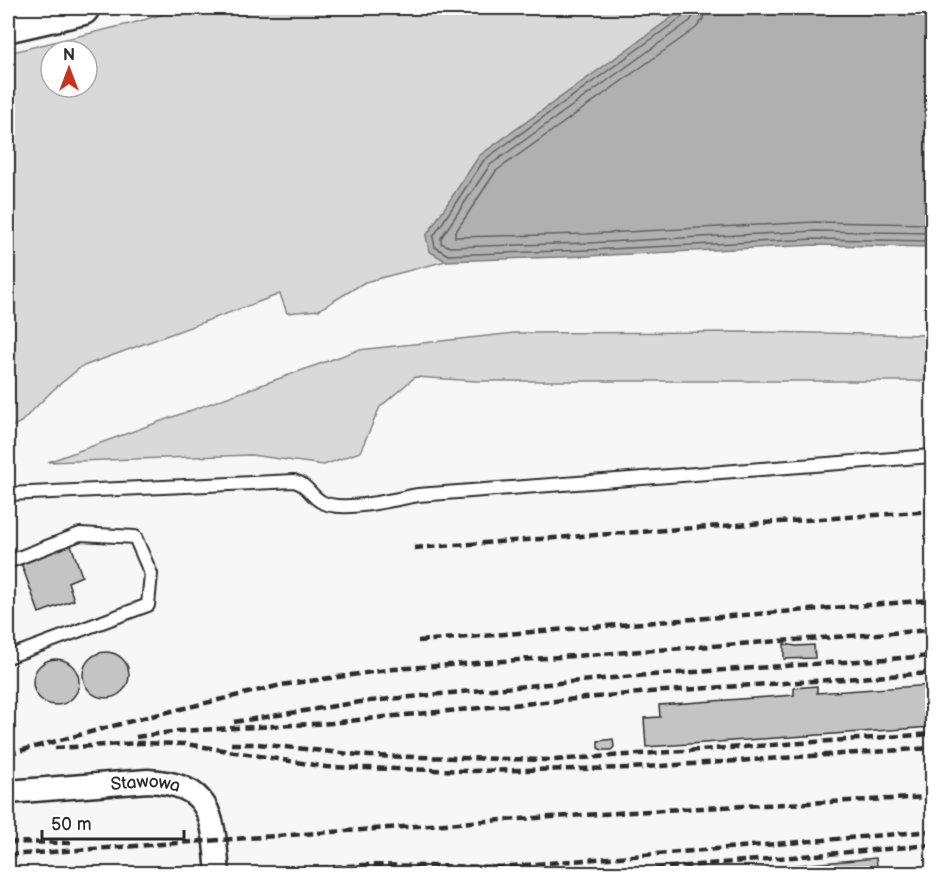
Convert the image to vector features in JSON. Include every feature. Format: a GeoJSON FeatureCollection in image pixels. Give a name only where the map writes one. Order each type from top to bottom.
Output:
{"type":"FeatureCollection","features":[{"type":"Feature","properties":{"kind":"main road"},"geometry":{"type":"LineString","coordinates":[[8,25],[82,8]]}},
{"type":"Feature","properties":{"kind":"street","name":"Stawowa"},"geometry":{"type":"LineString","coordinates":[[8,792],[148,781],[171,782],[194,794],[204,805],[212,821],[218,873]]}},
{"type":"Feature","properties":{"kind":"lane"},"geometry":{"type":"LineString","coordinates":[[8,494],[294,481],[303,484],[321,502],[347,507],[418,495],[933,456]]}},
{"type":"Feature","properties":{"kind":"lane"},"geometry":{"type":"LineString","coordinates":[[8,562],[80,534],[135,537],[151,574],[148,605],[8,657]]}},
{"type":"Feature","properties":{"kind":"shaded area"},"geometry":{"type":"Polygon","coordinates":[[[184,8],[685,8],[479,156],[429,251],[446,261],[365,282],[319,310],[287,313],[280,294],[81,367],[53,390],[21,422],[8,429],[8,53],[39,46],[39,99],[99,99],[99,39],[66,39],[184,8]]]}},
{"type":"Feature","properties":{"kind":"shaded area"},"geometry":{"type":"Polygon","coordinates":[[[754,332],[932,335],[932,381],[476,381],[415,377],[380,407],[360,452],[324,465],[251,455],[48,462],[358,350],[515,333],[754,332]]]}},
{"type":"Feature","properties":{"kind":"water"},"geometry":{"type":"Polygon","coordinates":[[[685,8],[932,8],[932,247],[815,245],[446,261],[429,251],[426,236],[479,156],[685,8]]]}},
{"type":"Feature","properties":{"kind":"building"},"geometry":{"type":"Polygon","coordinates":[[[70,542],[82,576],[68,582],[74,600],[39,613],[20,560],[70,542]]]}},
{"type":"Feature","properties":{"kind":"building"},"geometry":{"type":"Polygon","coordinates":[[[784,644],[814,645],[815,658],[784,659],[784,644]]]}},
{"type":"Feature","properties":{"kind":"building"},"geometry":{"type":"Polygon","coordinates":[[[106,652],[122,659],[129,675],[122,691],[106,698],[90,691],[83,675],[90,659],[106,652]]]}},
{"type":"Feature","properties":{"kind":"building"},"geometry":{"type":"Polygon","coordinates":[[[56,659],[72,666],[79,682],[72,698],[56,705],[40,698],[33,682],[40,666],[56,659]]]}},
{"type":"Feature","properties":{"kind":"building"},"geometry":{"type":"Polygon","coordinates":[[[932,685],[932,727],[646,747],[644,718],[660,717],[659,705],[794,695],[794,688],[817,686],[817,693],[932,685]]]}},
{"type":"Feature","properties":{"kind":"building"},"geometry":{"type":"Polygon","coordinates":[[[613,739],[614,747],[611,750],[598,748],[598,741],[613,739]]]}},
{"type":"Feature","properties":{"kind":"building"},"geometry":{"type":"Polygon","coordinates":[[[876,858],[878,874],[699,874],[876,858]]]}},
{"type":"Feature","properties":{"kind":"building"},"geometry":{"type":"Polygon","coordinates":[[[924,867],[925,874],[904,874],[904,870],[924,867]]]}},
{"type":"Feature","properties":{"kind":"railway"},"geometry":{"type":"LineString","coordinates":[[414,548],[932,511]]}},
{"type":"Feature","properties":{"kind":"railway"},"geometry":{"type":"LineString","coordinates":[[418,641],[932,600]]}},
{"type":"Feature","properties":{"kind":"railway"},"geometry":{"type":"LineString","coordinates":[[8,754],[139,719],[281,685],[394,669],[932,630]]}},
{"type":"Feature","properties":{"kind":"railway"},"geometry":{"type":"LineString","coordinates":[[234,722],[360,702],[471,691],[635,676],[932,656]]}},
{"type":"Feature","properties":{"kind":"railway"},"geometry":{"type":"LineString","coordinates":[[136,737],[178,731],[332,723],[650,692],[932,673]]}},
{"type":"Feature","properties":{"kind":"railway"},"geometry":{"type":"LineString","coordinates":[[231,744],[258,744],[369,756],[553,760],[932,734]]}},
{"type":"Feature","properties":{"kind":"railway"},"geometry":{"type":"LineString","coordinates":[[55,748],[140,743],[186,744],[326,767],[470,771],[631,768],[932,748]]}},
{"type":"Feature","properties":{"kind":"railway"},"geometry":{"type":"LineString","coordinates":[[8,855],[487,821],[932,797]]}},
{"type":"Feature","properties":{"kind":"railway"},"geometry":{"type":"LineString","coordinates":[[239,874],[362,865],[500,867],[932,831]]}},
{"type":"Feature","properties":{"kind":"railway"},"geometry":{"type":"LineString","coordinates":[[8,842],[73,843]]}},
{"type":"Feature","properties":{"kind":"railway"},"geometry":{"type":"LineString","coordinates":[[560,869],[651,869],[932,845]]}},
{"type":"Feature","properties":{"kind":"railway"},"geometry":{"type":"LineString","coordinates":[[76,873],[124,871],[184,874]]}}]}
